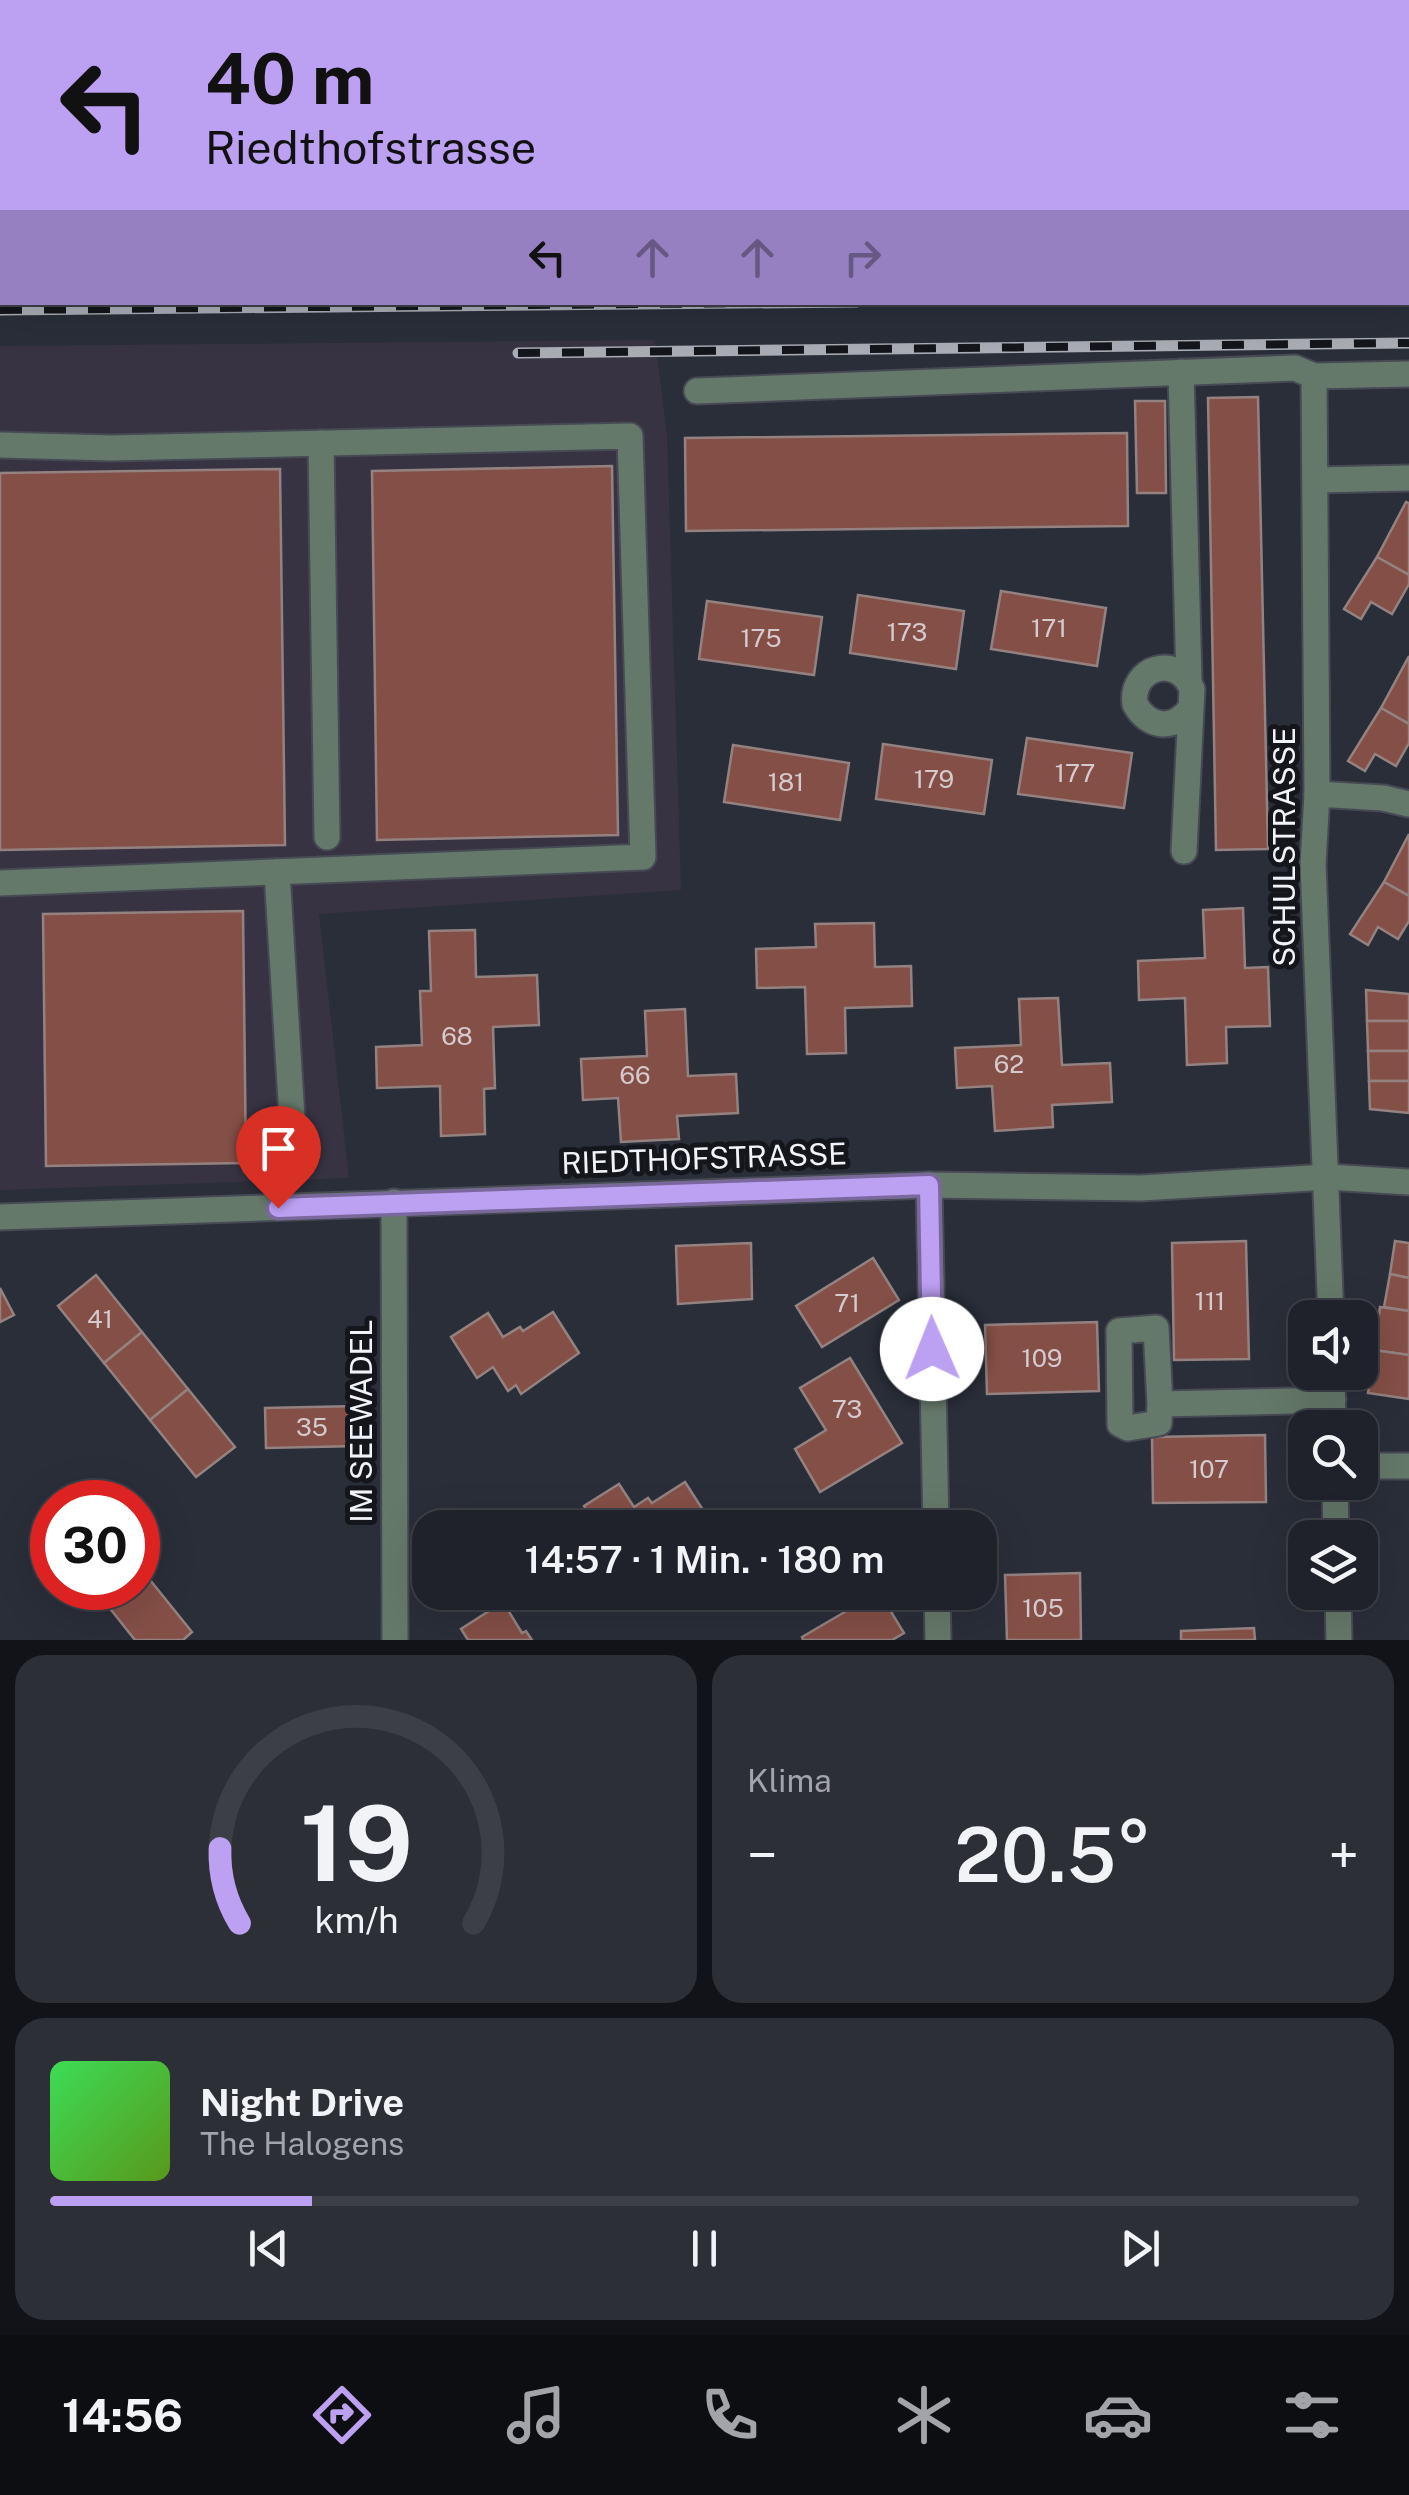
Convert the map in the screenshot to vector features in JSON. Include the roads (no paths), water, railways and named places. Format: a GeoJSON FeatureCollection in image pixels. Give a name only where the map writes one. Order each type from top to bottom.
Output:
{"type":"FeatureCollection","features":[{"type":"Feature","properties":{"kind":"street"},"geometry":{"type":"LineString","coordinates":[[698,391],[1295,368],[1314,376],[1409,374]]}},
{"type":"Feature","properties":{"kind":"street"},"geometry":{"type":"LineString","coordinates":[[1181,372],[1192,699],[1184,851]]}},
{"type":"Feature","properties":{"kind":"street","name":"SCHULSTRASSE"},"geometry":{"type":"LineString","coordinates":[[1314,376],[1317,794],[1313,864],[1331,1300]]}},
{"type":"Feature","properties":{"kind":"street"},"geometry":{"type":"LineString","coordinates":[[0,445],[112,448],[630,436],[643,856],[0,883]]}},
{"type":"Feature","properties":{"kind":"street"},"geometry":{"type":"LineString","coordinates":[[321,443],[327,837]]}},
{"type":"Feature","properties":{"kind":"street"},"geometry":{"type":"LineString","coordinates":[[1316,480],[1409,478]]}},
{"type":"Feature","properties":{"kind":"street"},"geometry":{"type":"LineString","coordinates":[[1189,681],[1175,669],[1157,668],[1142,676],[1134,695],[1140,713],[1156,724],[1176,722],[1190,708]]}},
{"type":"Feature","properties":{"kind":"street"},"geometry":{"type":"LineString","coordinates":[[1317,794],[1383,798],[1409,804]]}},
{"type":"Feature","properties":{"kind":"street"},"geometry":{"type":"LineString","coordinates":[[277,872],[294,1151]]}},
{"type":"Feature","properties":{"kind":"street","name":"RIEDTHOFSTRASSE"},"geometry":{"type":"LineString","coordinates":[[0,1216],[124,1215],[929,1185],[1141,1188],[1328,1176],[1409,1182]]}},
{"type":"Feature","properties":{"kind":"street"},"geometry":{"type":"LineString","coordinates":[[929,1185],[936,1510]]}},
{"type":"Feature","properties":{"kind":"street","name":"IM SEEWADEL"},"geometry":{"type":"LineString","coordinates":[[394,1202],[394,1640]]}},
{"type":"Feature","properties":{"kind":"street"},"geometry":{"type":"LineString","coordinates":[[1332,1390],[1333,1410]]}},
{"type":"Feature","properties":{"kind":"street"},"geometry":{"type":"LineString","coordinates":[[1160,1404],[1332,1400]]}},
{"type":"Feature","properties":{"kind":"street"},"geometry":{"type":"LineString","coordinates":[[1378,1466],[1409,1466]]}},
{"type":"Feature","properties":{"kind":"street"},"geometry":{"type":"LineString","coordinates":[[937,1610],[938,1640]]}},
{"type":"Feature","properties":{"kind":"street"},"geometry":{"type":"LineString","coordinates":[[1338,1610],[1339,1640]]}},
{"type":"Feature","properties":{"kind":"railway"},"geometry":{"type":"LineString","coordinates":[[0,310],[536,305]]}},
{"type":"Feature","properties":{"kind":"railway"},"geometry":{"type":"LineString","coordinates":[[518,353],[1409,343]]}}]}
